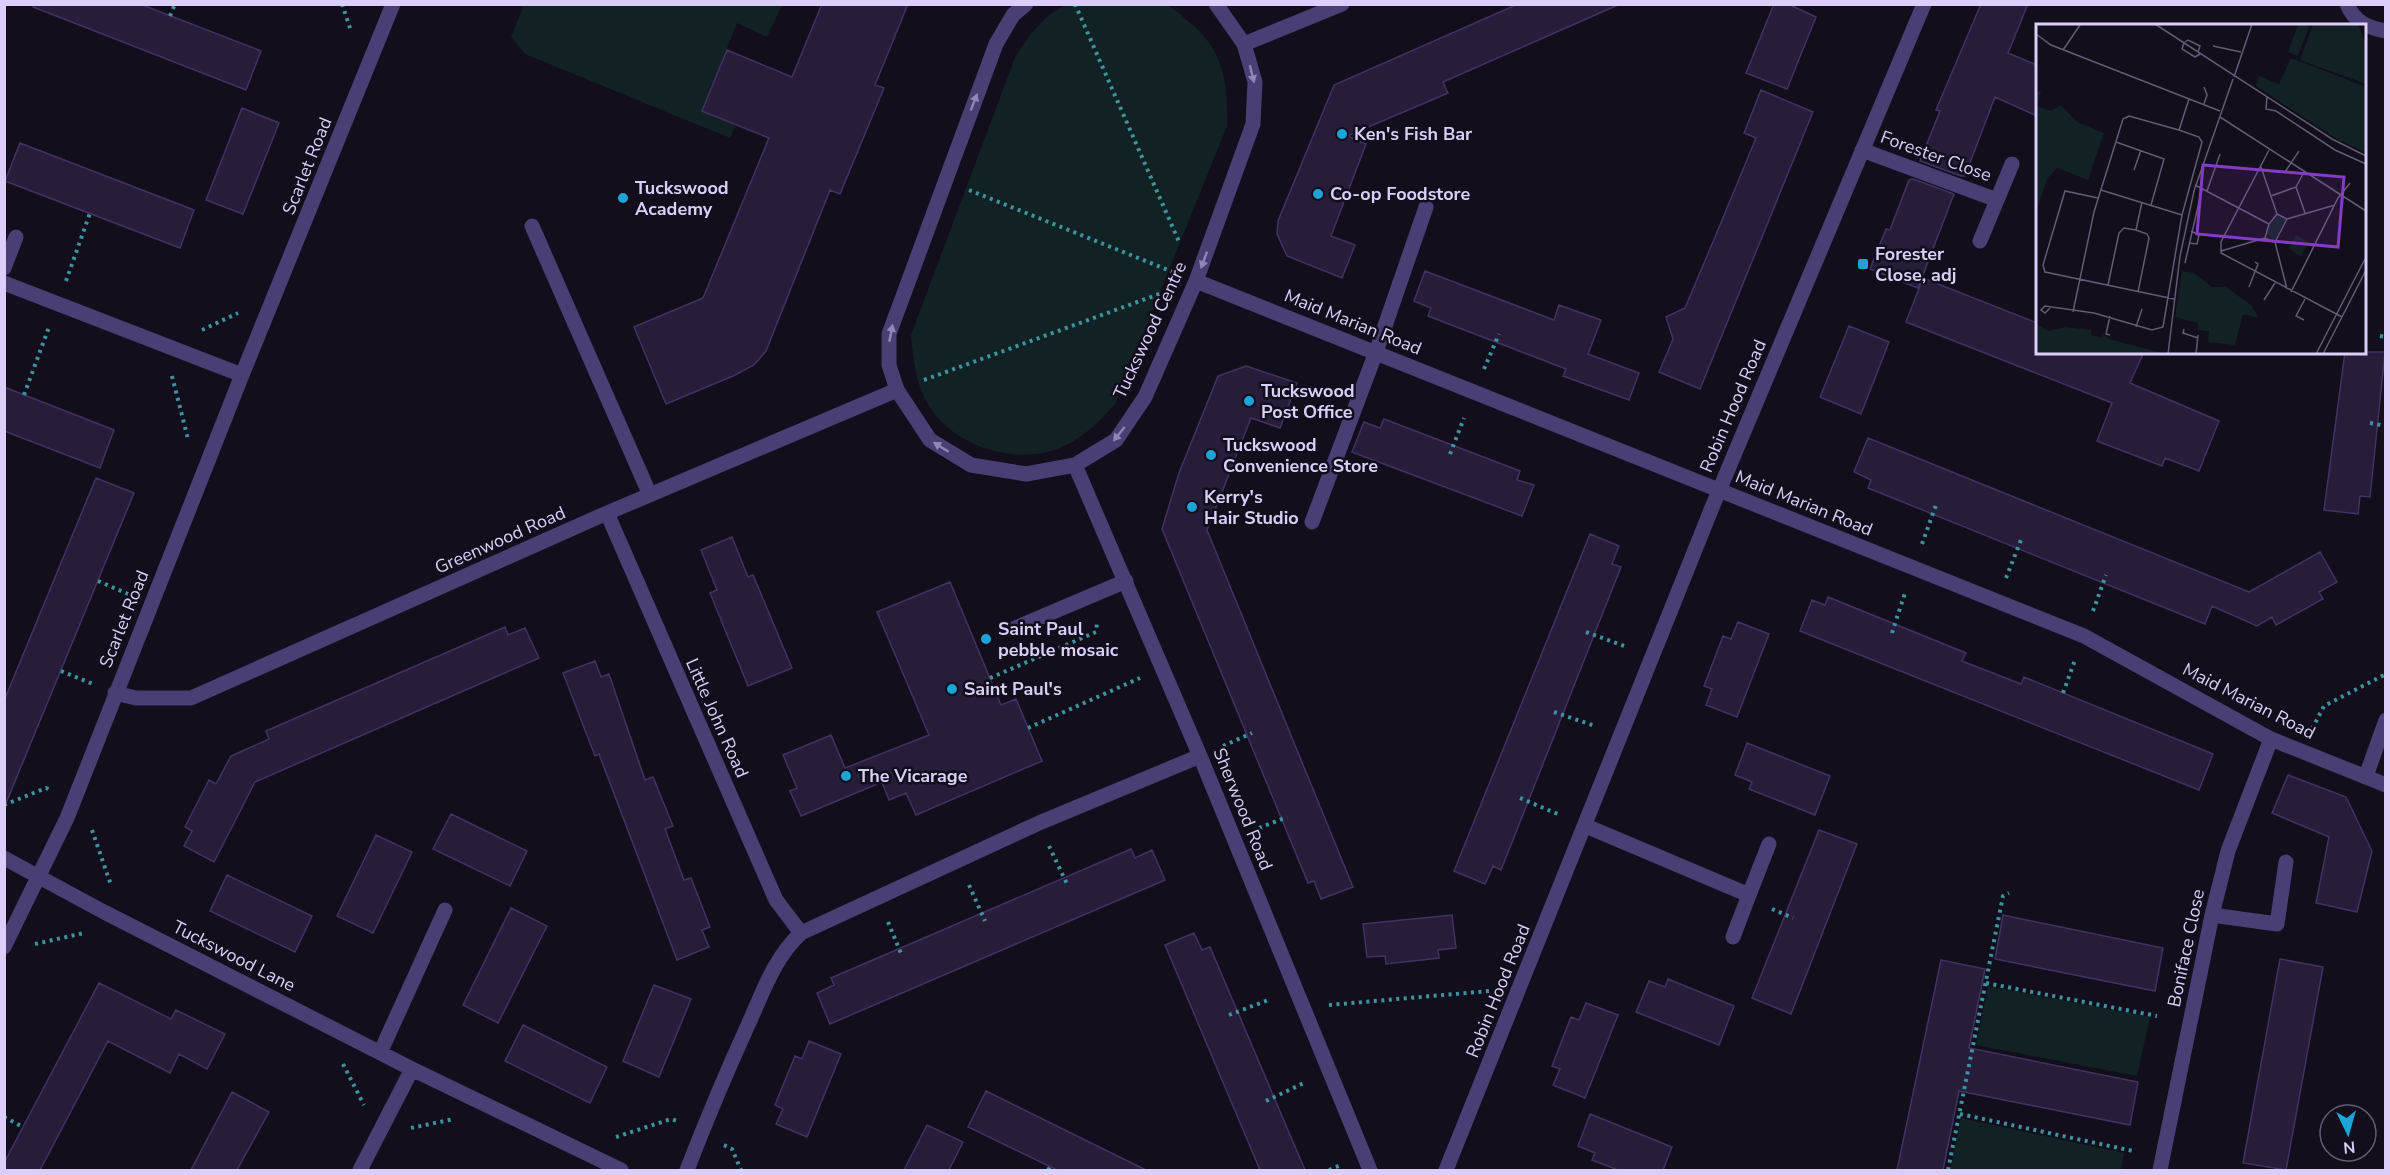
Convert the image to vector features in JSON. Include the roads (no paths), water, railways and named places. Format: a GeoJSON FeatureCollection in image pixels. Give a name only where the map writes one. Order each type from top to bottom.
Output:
{"type":"FeatureCollection","features":[{"type":"Feature","properties":{"kind":"street","name":"Scarlet Road"},"geometry":{"type":"LineString","coordinates":[[39,876],[74,799],[242,375],[393,4]]}},
{"type":"Feature","properties":{"kind":"street","name":"Tuckswood Centre"},"geometry":{"type":"LineString","coordinates":[[1026,4],[1013,15],[996,44],[888,334],[889,365],[897,390],[930,440],[970,465],[1026,474],[1075,465],[1116,440],[1145,397],[1196,281],[1253,124],[1255,82],[1245,44],[1216,4]]}},
{"type":"Feature","properties":{"kind":"street"},"geometry":{"type":"LineString","coordinates":[[1245,44],[1342,4]]}},
{"type":"Feature","properties":{"kind":"street","name":"Robin Hood Road"},"geometry":{"type":"LineString","coordinates":[[1446,1170],[1719,490],[1924,4]]}},
{"type":"Feature","properties":{"kind":"street"},"geometry":{"type":"LineString","coordinates":[[2347,4],[2350,12],[2364,24]]}},
{"type":"Feature","properties":{"kind":"street"},"geometry":{"type":"LineString","coordinates":[[2366,26],[2385,31]]}},
{"type":"Feature","properties":{"kind":"street","name":"Forester Close"},"geometry":{"type":"LineString","coordinates":[[1862,150],[1997,200]]}},
{"type":"Feature","properties":{"kind":"street","name":"Forester Close"},"geometry":{"type":"LineString","coordinates":[[1980,241],[2012,164]]}},
{"type":"Feature","properties":{"kind":"street"},"geometry":{"type":"LineString","coordinates":[[1312,522],[1376,352],[1426,207]]}},
{"type":"Feature","properties":{"kind":"street"},"geometry":{"type":"LineString","coordinates":[[532,226],[650,495]]}},
{"type":"Feature","properties":{"kind":"street"},"geometry":{"type":"LineString","coordinates":[[4,268],[16,237]]}},
{"type":"Feature","properties":{"kind":"street","name":"Maid Marian Road"},"geometry":{"type":"LineString","coordinates":[[1196,281],[2085,636],[2271,739],[2385,785]]}},
{"type":"Feature","properties":{"kind":"street"},"geometry":{"type":"LineString","coordinates":[[4,283],[242,375]]}},
{"type":"Feature","properties":{"kind":"street","name":"Greenwood Road"},"geometry":{"type":"LineString","coordinates":[[116,693],[136,698],[191,698],[607,513],[897,390]]}},
{"type":"Feature","properties":{"kind":"street","name":"Sherwood Road"},"geometry":{"type":"LineString","coordinates":[[1075,465],[1200,756],[1294,990],[1370,1170]]}},
{"type":"Feature","properties":{"kind":"street","name":"Little John Road"},"geometry":{"type":"LineString","coordinates":[[607,513],[776,900],[801,933]]}},
{"type":"Feature","properties":{"kind":"street"},"geometry":{"type":"LineString","coordinates":[[1013,629],[1126,581]]}},
{"type":"Feature","properties":{"kind":"street"},"geometry":{"type":"LineString","coordinates":[[2366,776],[2385,720]]}},
{"type":"Feature","properties":{"kind":"street","name":"Boniface Close"},"geometry":{"type":"LineString","coordinates":[[2160,1170],[2212,915],[2228,851],[2271,739]]}},
{"type":"Feature","properties":{"kind":"street"},"geometry":{"type":"LineString","coordinates":[[687,1170],[718,1092],[772,972],[787,946],[801,933],[1039,823],[1200,756]]}},
{"type":"Feature","properties":{"kind":"street"},"geometry":{"type":"LineString","coordinates":[[1586,826],[1749,895]]}},
{"type":"Feature","properties":{"kind":"street"},"geometry":{"type":"LineString","coordinates":[[1733,937],[1769,844]]}},
{"type":"Feature","properties":{"kind":"street","name":"Tuckswood Lane"},"geometry":{"type":"LineString","coordinates":[[4,858],[104,912],[380,1053],[621,1170]]}},
{"type":"Feature","properties":{"kind":"street"},"geometry":{"type":"LineString","coordinates":[[2212,915],[2277,924],[2286,862]]}},
{"type":"Feature","properties":{"kind":"street"},"geometry":{"type":"LineString","coordinates":[[4,946],[39,876]]}},
{"type":"Feature","properties":{"kind":"street"},"geometry":{"type":"LineString","coordinates":[[380,1053],[445,910]]}},
{"type":"Feature","properties":{"kind":"street"},"geometry":{"type":"LineString","coordinates":[[360,1170],[412,1069]]}},
{"type":"Feature","properties":{"kind":"place","name":"Ken's Fish Bar"},"geometry":{"type":"Point","coordinates":[1342,134]}},
{"type":"Feature","properties":{"kind":"place","name":"Co-op Foodstore"},"geometry":{"type":"Point","coordinates":[1318,194]}},
{"type":"Feature","properties":{"kind":"place","name":"Tuckswood Academy"},"geometry":{"type":"Point","coordinates":[623,198]}},
{"type":"Feature","properties":{"kind":"place","name":"Forester Close, adj"},"geometry":{"type":"Point","coordinates":[1863,264]}},
{"type":"Feature","properties":{"kind":"place","name":"Tuckswood Post Office"},"geometry":{"type":"Point","coordinates":[1249,401]}},
{"type":"Feature","properties":{"kind":"place","name":"Tuckswood Convenience Store"},"geometry":{"type":"Point","coordinates":[1211,455]}},
{"type":"Feature","properties":{"kind":"place","name":"Kerry's Hair Studio"},"geometry":{"type":"Point","coordinates":[1192,507]}},
{"type":"Feature","properties":{"kind":"place","name":"Saint Paul pebble mosaic"},"geometry":{"type":"Point","coordinates":[986,639]}},
{"type":"Feature","properties":{"kind":"place","name":"Saint Paul's"},"geometry":{"type":"Point","coordinates":[952,689]}},
{"type":"Feature","properties":{"kind":"place","name":"The Vicarage"},"geometry":{"type":"Point","coordinates":[846,776]}}]}
